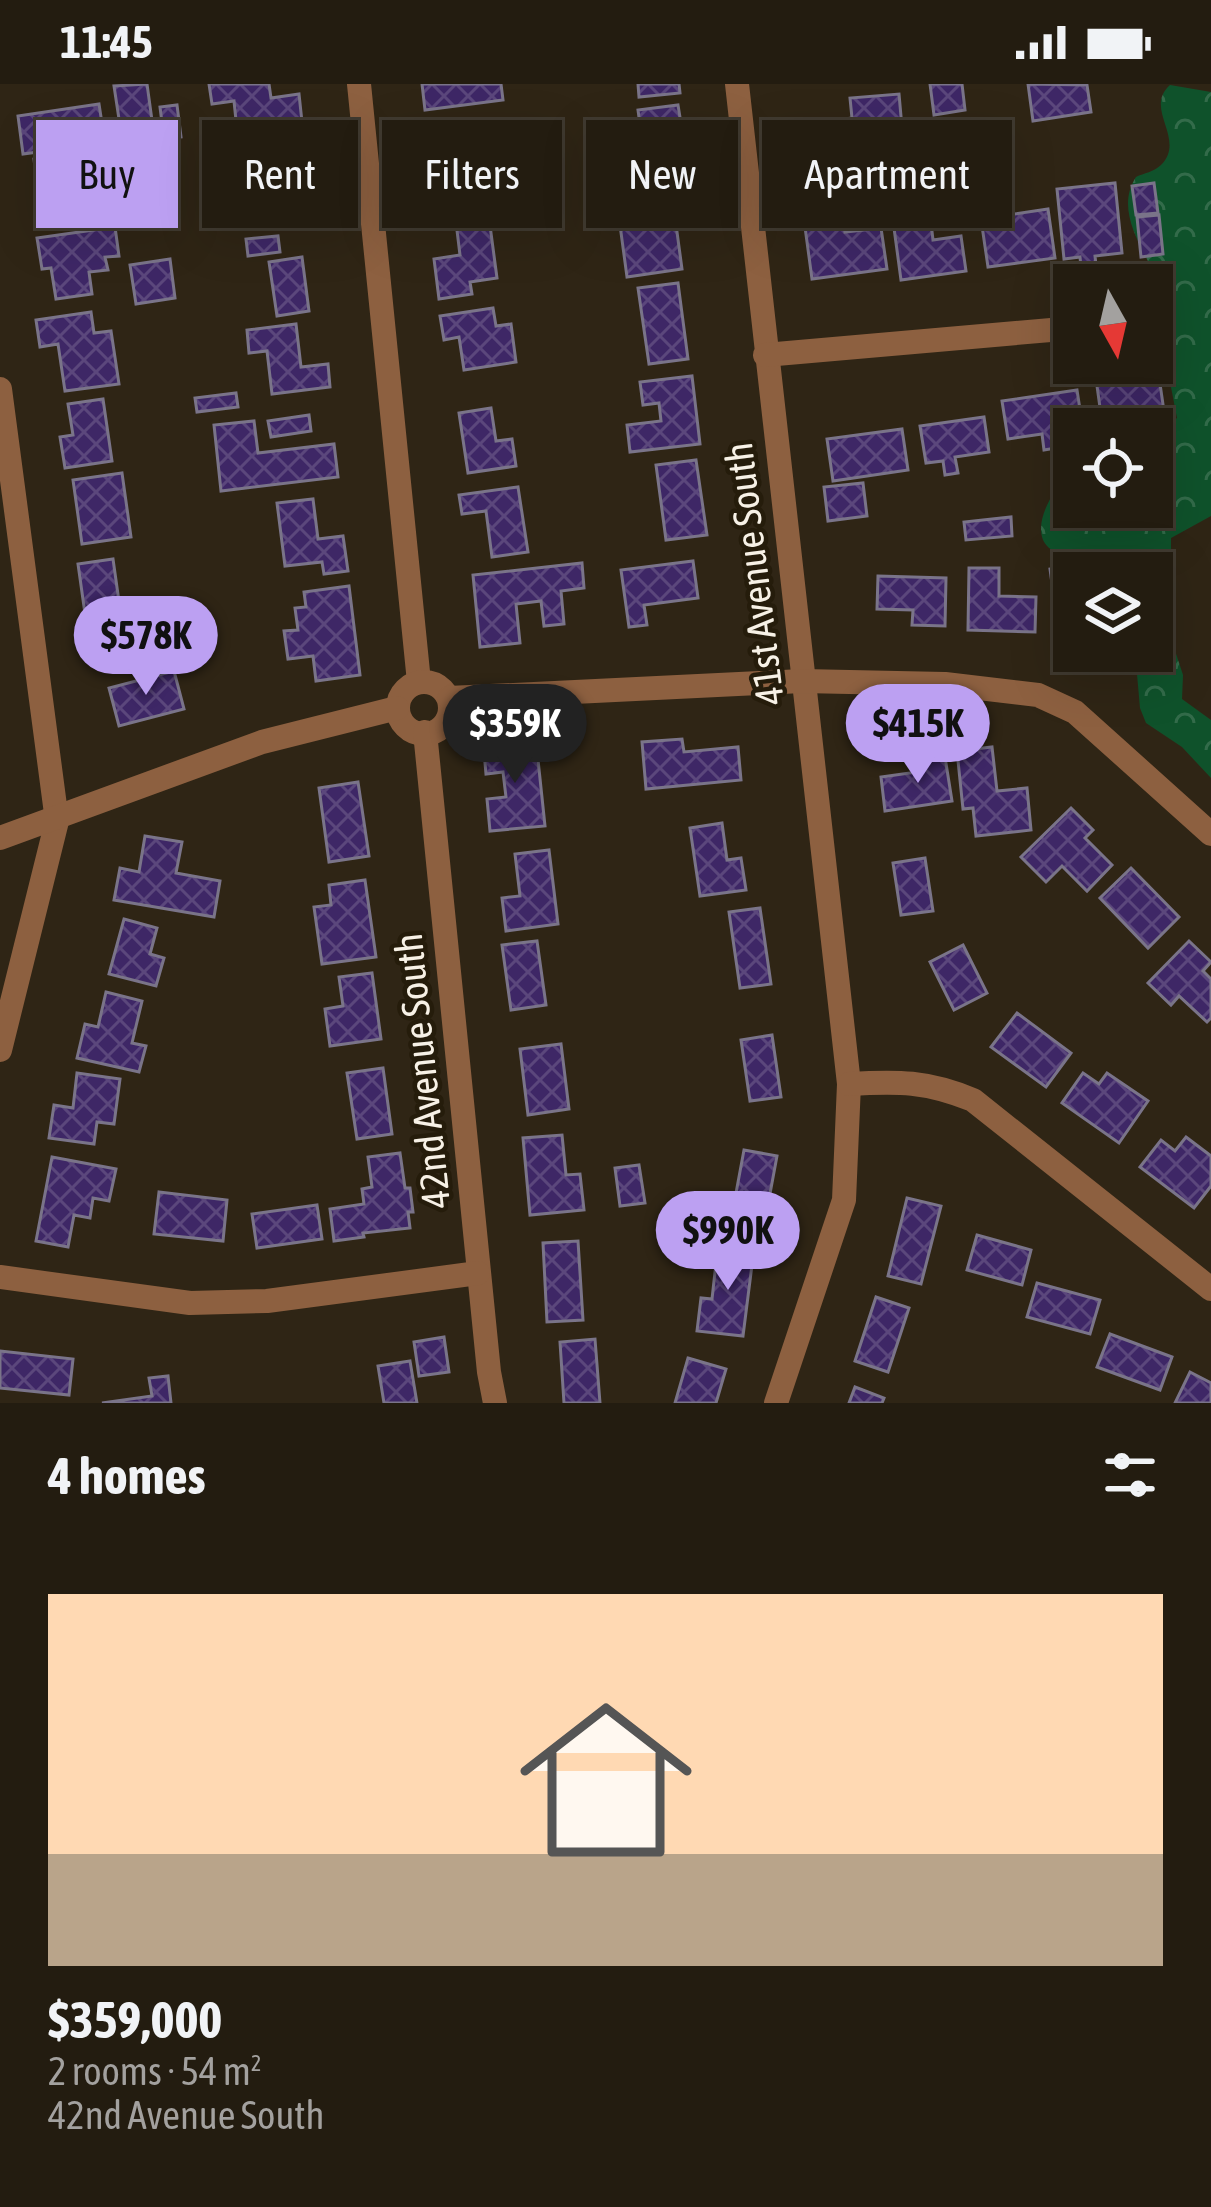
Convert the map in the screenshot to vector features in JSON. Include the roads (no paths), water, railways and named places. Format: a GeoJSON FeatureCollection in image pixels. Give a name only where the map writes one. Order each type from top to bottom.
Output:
{"type":"FeatureCollection","features":[{"type":"Feature","properties":{"kind":"street"},"geometry":{"type":"LineString","coordinates":[[359,84],[419,682]]}},
{"type":"Feature","properties":{"kind":"street","name":"41st Avenue South"},"geometry":{"type":"LineString","coordinates":[[737,84],[849,1084],[844,1200],[776,1403]]}},
{"type":"Feature","properties":{"kind":"street"},"geometry":{"type":"LineString","coordinates":[[765,355],[1053,330]]}},
{"type":"Feature","properties":{"kind":"street"},"geometry":{"type":"LineString","coordinates":[[0,389],[5,468],[57,820],[0,1050]]}},
{"type":"Feature","properties":{"kind":"street"},"geometry":{"type":"LineString","coordinates":[[449,698],[802,681],[945,684],[1038,695],[1075,712],[1211,834]]}},
{"type":"Feature","properties":{"kind":"street"},"geometry":{"type":"LineString","coordinates":[[419,682],[437,685],[449,698],[447,722],[441,729],[410,731],[399,717],[403,691],[419,682]]}},
{"type":"Feature","properties":{"kind":"street"},"geometry":{"type":"LineString","coordinates":[[0,838],[262,742],[397,708]]}},
{"type":"Feature","properties":{"kind":"street","name":"42nd Avenue South"},"geometry":{"type":"LineString","coordinates":[[425,732],[495,1403]]}},
{"type":"Feature","properties":{"kind":"street"},"geometry":{"type":"LineString","coordinates":[[849,1084],[907,1081],[942,1087],[973,1100],[1211,1289]]}},
{"type":"Feature","properties":{"kind":"street"},"geometry":{"type":"LineString","coordinates":[[0,1277],[190,1304],[267,1301],[478,1273]]}}]}
